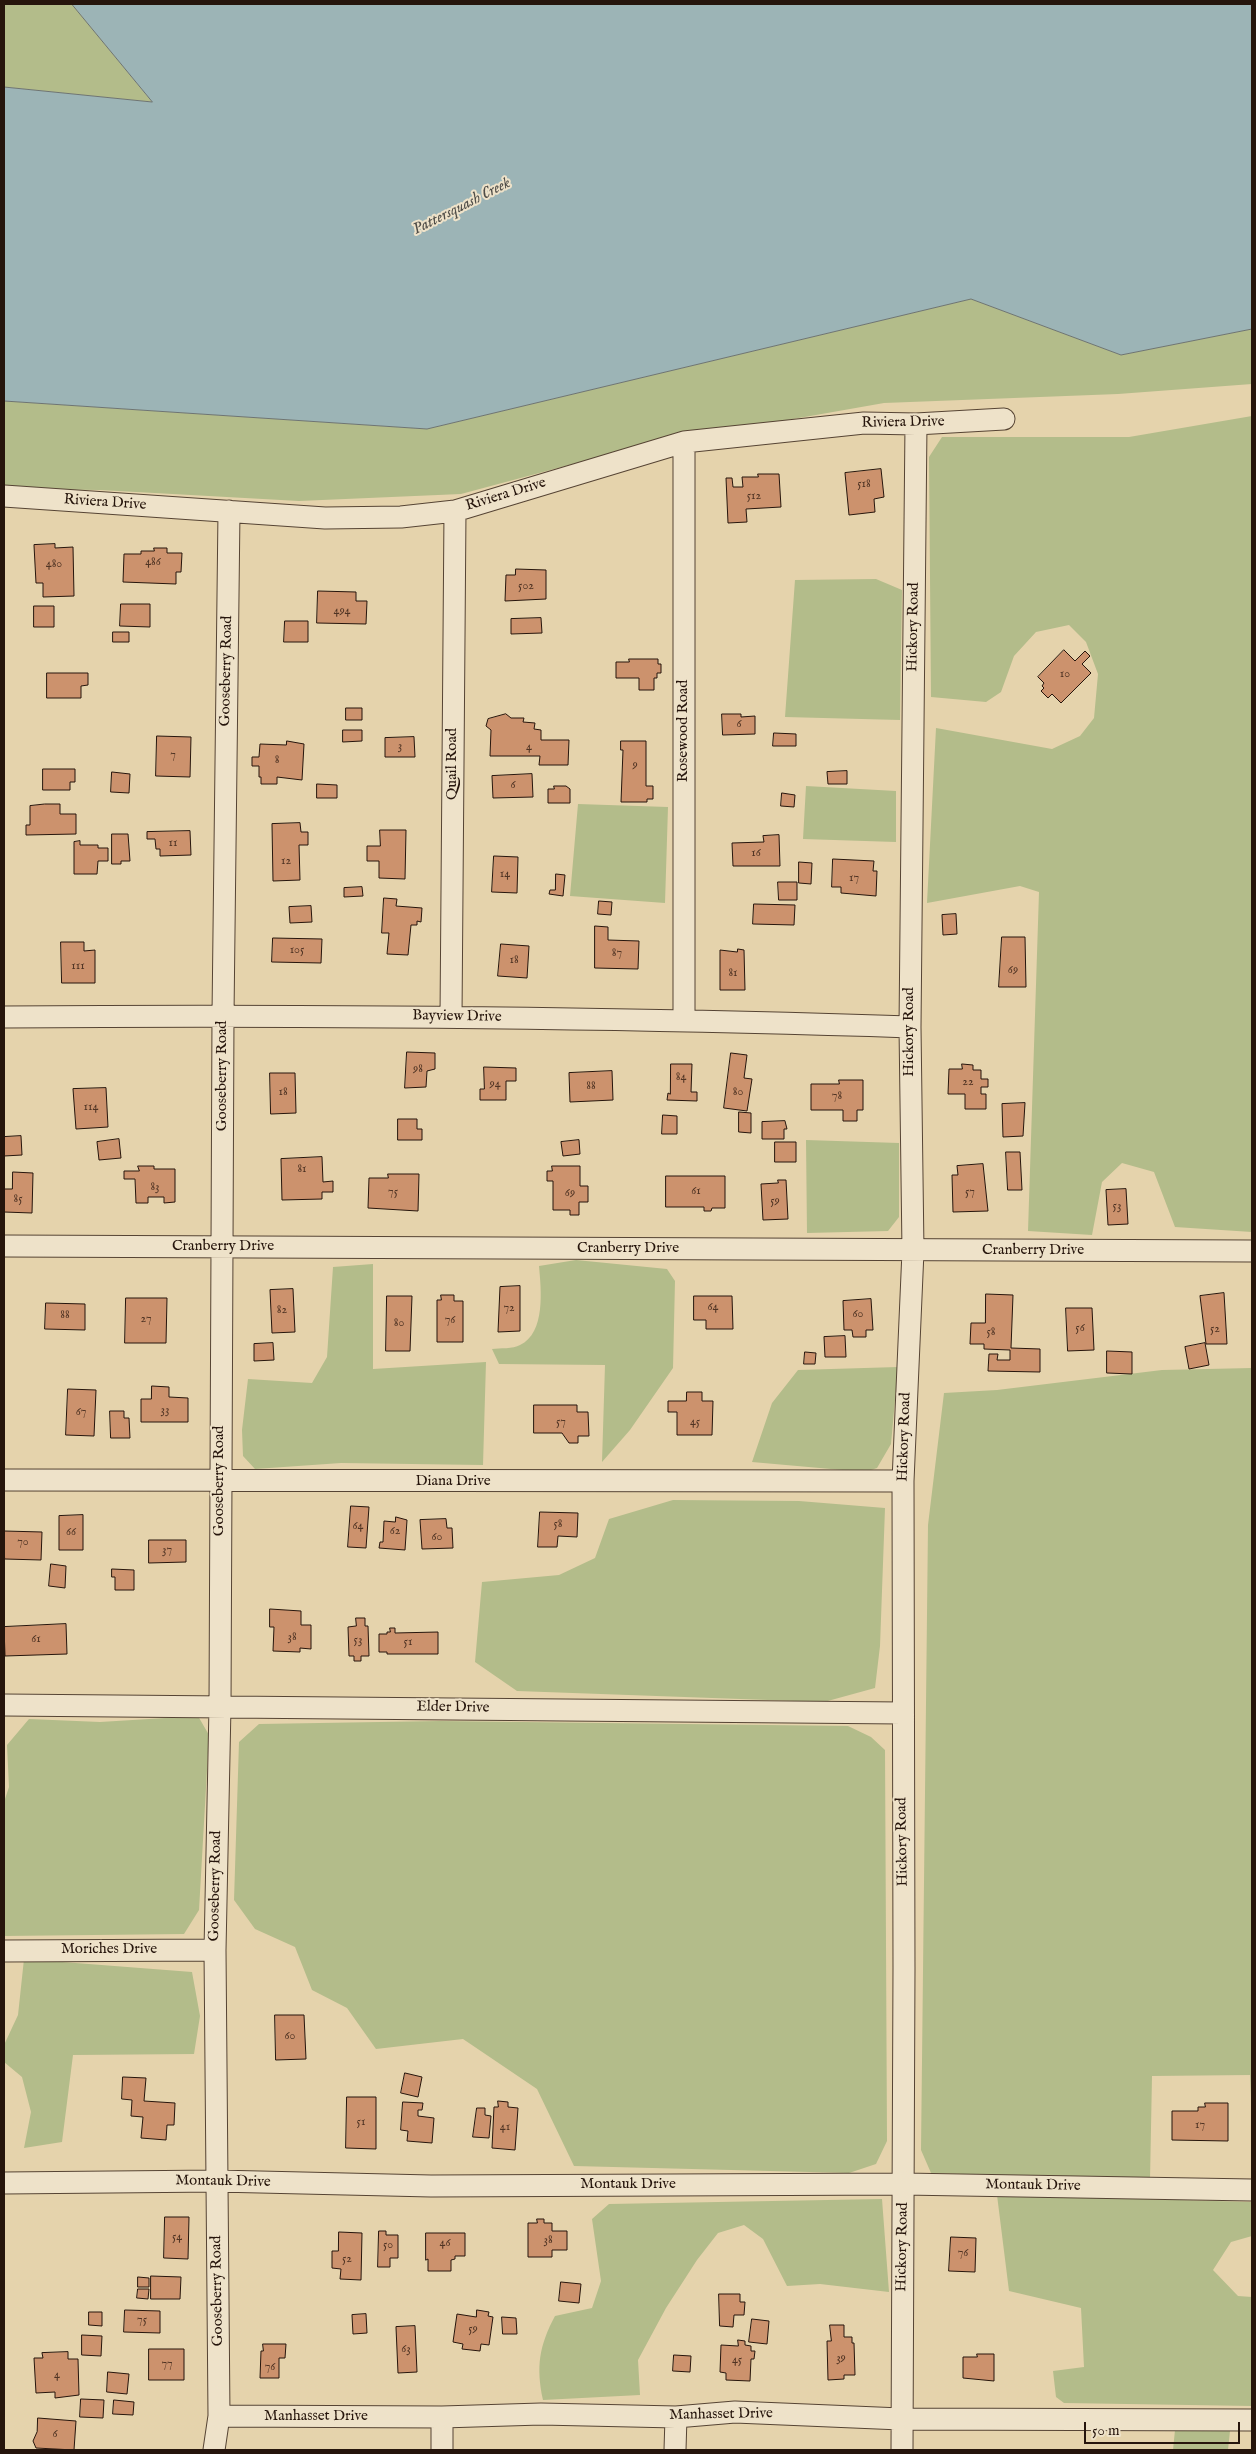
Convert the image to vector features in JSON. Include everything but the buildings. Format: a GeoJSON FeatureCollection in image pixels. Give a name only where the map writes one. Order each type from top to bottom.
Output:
{"type":"FeatureCollection","features":[{"type":"Feature","properties":{"kind":"street","name":"Riviera Drive"},"geometry":{"type":"LineString","coordinates":[[4,496],[325,518],[401,517],[455,511],[684,442],[864,423],[916,424],[1004,419]]}},
{"type":"Feature","properties":{"kind":"street","name":"Hickory Road"},"geometry":{"type":"LineString","coordinates":[[902,2450],[904,2184],[903,1482],[913,1251],[910,1027],[916,424]]}},
{"type":"Feature","properties":{"kind":"street","name":"Rosewood Road"},"geometry":{"type":"LineString","coordinates":[[684,442],[684,1020]]}},
{"type":"Feature","properties":{"kind":"street","name":"Gooseberry Road"},"geometry":{"type":"LineString","coordinates":[[214,2450],[219,2416],[215,1950],[220,1706],[223,1015],[229,511]]}},
{"type":"Feature","properties":{"kind":"street","name":"Quail Road"},"geometry":{"type":"LineString","coordinates":[[451,1017],[455,511]]}},
{"type":"Feature","properties":{"kind":"street","name":"Bayview Drive"},"geometry":{"type":"LineString","coordinates":[[4,1017],[223,1015],[451,1017],[684,1020],[910,1027]]}},
{"type":"Feature","properties":{"kind":"street","name":"Cranberry Drive"},"geometry":{"type":"LineString","coordinates":[[4,1246],[1252,1252]]}},
{"type":"Feature","properties":{"kind":"street","name":"Diana Drive"},"geometry":{"type":"LineString","coordinates":[[4,1480],[220,1482],[903,1482]]}},
{"type":"Feature","properties":{"kind":"street","name":"Elder Drive"},"geometry":{"type":"LineString","coordinates":[[4,1705],[902,1713]]}},
{"type":"Feature","properties":{"kind":"street","name":"Moriches Drive"},"geometry":{"type":"LineString","coordinates":[[4,1951],[215,1950]]}},
{"type":"Feature","properties":{"kind":"street","name":"Montauk Drive"},"geometry":{"type":"LineString","coordinates":[[4,2183],[217,2181],[430,2186],[904,2184],[1252,2190]]}},
{"type":"Feature","properties":{"kind":"street","name":"Manhasset Drive"},"geometry":{"type":"LineString","coordinates":[[219,2416],[442,2417],[542,2414],[676,2417],[735,2412],[902,2419],[1252,2420]]}},
{"type":"Feature","properties":{"kind":"street"},"geometry":{"type":"LineString","coordinates":[[442,2417],[442,2450]]}},
{"type":"Feature","properties":{"kind":"street"},"geometry":{"type":"LineString","coordinates":[[675,2450],[676,2417]]}},
{"type":"Feature","properties":{"kind":"green space"},"geometry":{"type":"Polygon","coordinates":[[[4,4],[72,4],[152,102],[4,87],[4,4]]]}},
{"type":"Feature","properties":{"kind":"green space"},"geometry":{"type":"Polygon","coordinates":[[[971,299],[1121,355],[1252,329],[1252,384],[1118,394],[884,403],[640,446],[461,494],[299,501],[100,490],[4,489],[4,401],[427,429],[971,299]]]}},
{"type":"Feature","properties":{"kind":"green space"},"geometry":{"type":"Polygon","coordinates":[[[1252,416],[1252,1232],[1175,1227],[1154,1172],[1122,1163],[1102,1182],[1092,1235],[1028,1231],[1039,892],[1020,886],[927,903],[936,728],[1052,749],[1080,736],[1094,718],[1098,674],[1086,642],[1069,625],[1036,632],[1014,656],[1001,692],[986,702],[931,697],[929,457],[942,437],[1129,437],[1252,416]]]}},
{"type":"Feature","properties":{"kind":"green space"},"geometry":{"type":"Polygon","coordinates":[[[876,579],[902,590],[900,720],[785,717],[795,580],[876,579]]]}},
{"type":"Feature","properties":{"kind":"green space"},"geometry":{"type":"Polygon","coordinates":[[[806,786],[896,791],[896,842],[803,839],[806,786]]]}},
{"type":"Feature","properties":{"kind":"green space"},"geometry":{"type":"Polygon","coordinates":[[[578,804],[668,807],[665,903],[570,896],[578,804]]]}},
{"type":"Feature","properties":{"kind":"green space"},"geometry":{"type":"Polygon","coordinates":[[[806,1140],[899,1143],[899,1217],[888,1231],[807,1233],[806,1140]]]}},
{"type":"Feature","properties":{"kind":"green space"},"geometry":{"type":"Polygon","coordinates":[[[576,1260],[667,1269],[675,1281],[673,1368],[630,1430],[602,1462],[605,1365],[499,1364],[492,1349],[510,1348],[520,1345],[534,1331],[538,1321],[541,1298],[539,1266],[576,1260]]]}},
{"type":"Feature","properties":{"kind":"green space"},"geometry":{"type":"Polygon","coordinates":[[[373,1264],[373,1369],[486,1362],[483,1465],[341,1463],[255,1469],[243,1456],[242,1430],[248,1379],[312,1383],[327,1357],[333,1267],[373,1264]]]}},
{"type":"Feature","properties":{"kind":"green space"},"geometry":{"type":"Polygon","coordinates":[[[898,1367],[891,1444],[877,1468],[865,1472],[752,1462],[772,1403],[798,1370],[898,1367]]]}},
{"type":"Feature","properties":{"kind":"green space"},"geometry":{"type":"Polygon","coordinates":[[[1252,1368],[1252,2119],[1250,2075],[1152,2076],[1150,2180],[931,2173],[921,2150],[928,1525],[944,1393],[997,1390],[1162,1370],[1252,1368]]]}},
{"type":"Feature","properties":{"kind":"green space"},"geometry":{"type":"Polygon","coordinates":[[[673,1500],[799,1501],[885,1508],[880,1646],[875,1688],[824,1702],[517,1691],[475,1662],[482,1582],[559,1575],[595,1558],[609,1519],[673,1500]]]}},
{"type":"Feature","properties":{"kind":"green space"},"geometry":{"type":"Polygon","coordinates":[[[198,1716],[209,1735],[199,1910],[184,1934],[4,1936],[4,1802],[9,1787],[7,1745],[29,1719],[100,1722],[198,1716]]]}},
{"type":"Feature","properties":{"kind":"green space"},"geometry":{"type":"Polygon","coordinates":[[[440,1721],[848,1726],[871,1737],[885,1750],[887,2141],[876,2164],[849,2173],[574,2166],[537,2089],[463,2039],[376,2049],[347,2008],[312,1990],[295,1947],[255,1929],[234,1900],[239,1742],[259,1724],[440,1721]]]}},
{"type":"Feature","properties":{"kind":"green space"},"geometry":{"type":"Polygon","coordinates":[[[24,1959],[192,1972],[200,2016],[194,2054],[73,2055],[62,2142],[24,2148],[31,2112],[22,2077],[4,2062],[4,2045],[18,2015],[24,1959]]]}},
{"type":"Feature","properties":{"kind":"green space"},"geometry":{"type":"Polygon","coordinates":[[[997,2195],[1252,2202],[1252,2236],[1231,2242],[1213,2270],[1238,2296],[1252,2297],[1252,2406],[1064,2403],[1056,2397],[1053,2371],[1084,2367],[1081,2308],[1009,2291],[997,2195]]]}},
{"type":"Feature","properties":{"kind":"green space"},"geometry":{"type":"Polygon","coordinates":[[[882,2199],[889,2292],[820,2284],[787,2286],[763,2239],[744,2225],[718,2233],[697,2260],[666,2308],[638,2360],[640,2395],[543,2400],[540,2357],[545,2337],[555,2316],[592,2308],[601,2281],[592,2219],[609,2204],[882,2199]]]}},
{"type":"Feature","properties":{"kind":"green space"},"geometry":{"type":"Polygon","coordinates":[[[1175,2430],[1230,2431],[1228,2450],[1173,2450],[1175,2430]]]}},
{"type":"Feature","properties":{"kind":"water","name":"Pattersquash Creek"},"geometry":{"type":"Polygon","coordinates":[[[72,4],[1252,4],[1252,329],[1121,355],[971,299],[427,429],[4,401],[4,87],[152,102],[72,4]]]}}]}
